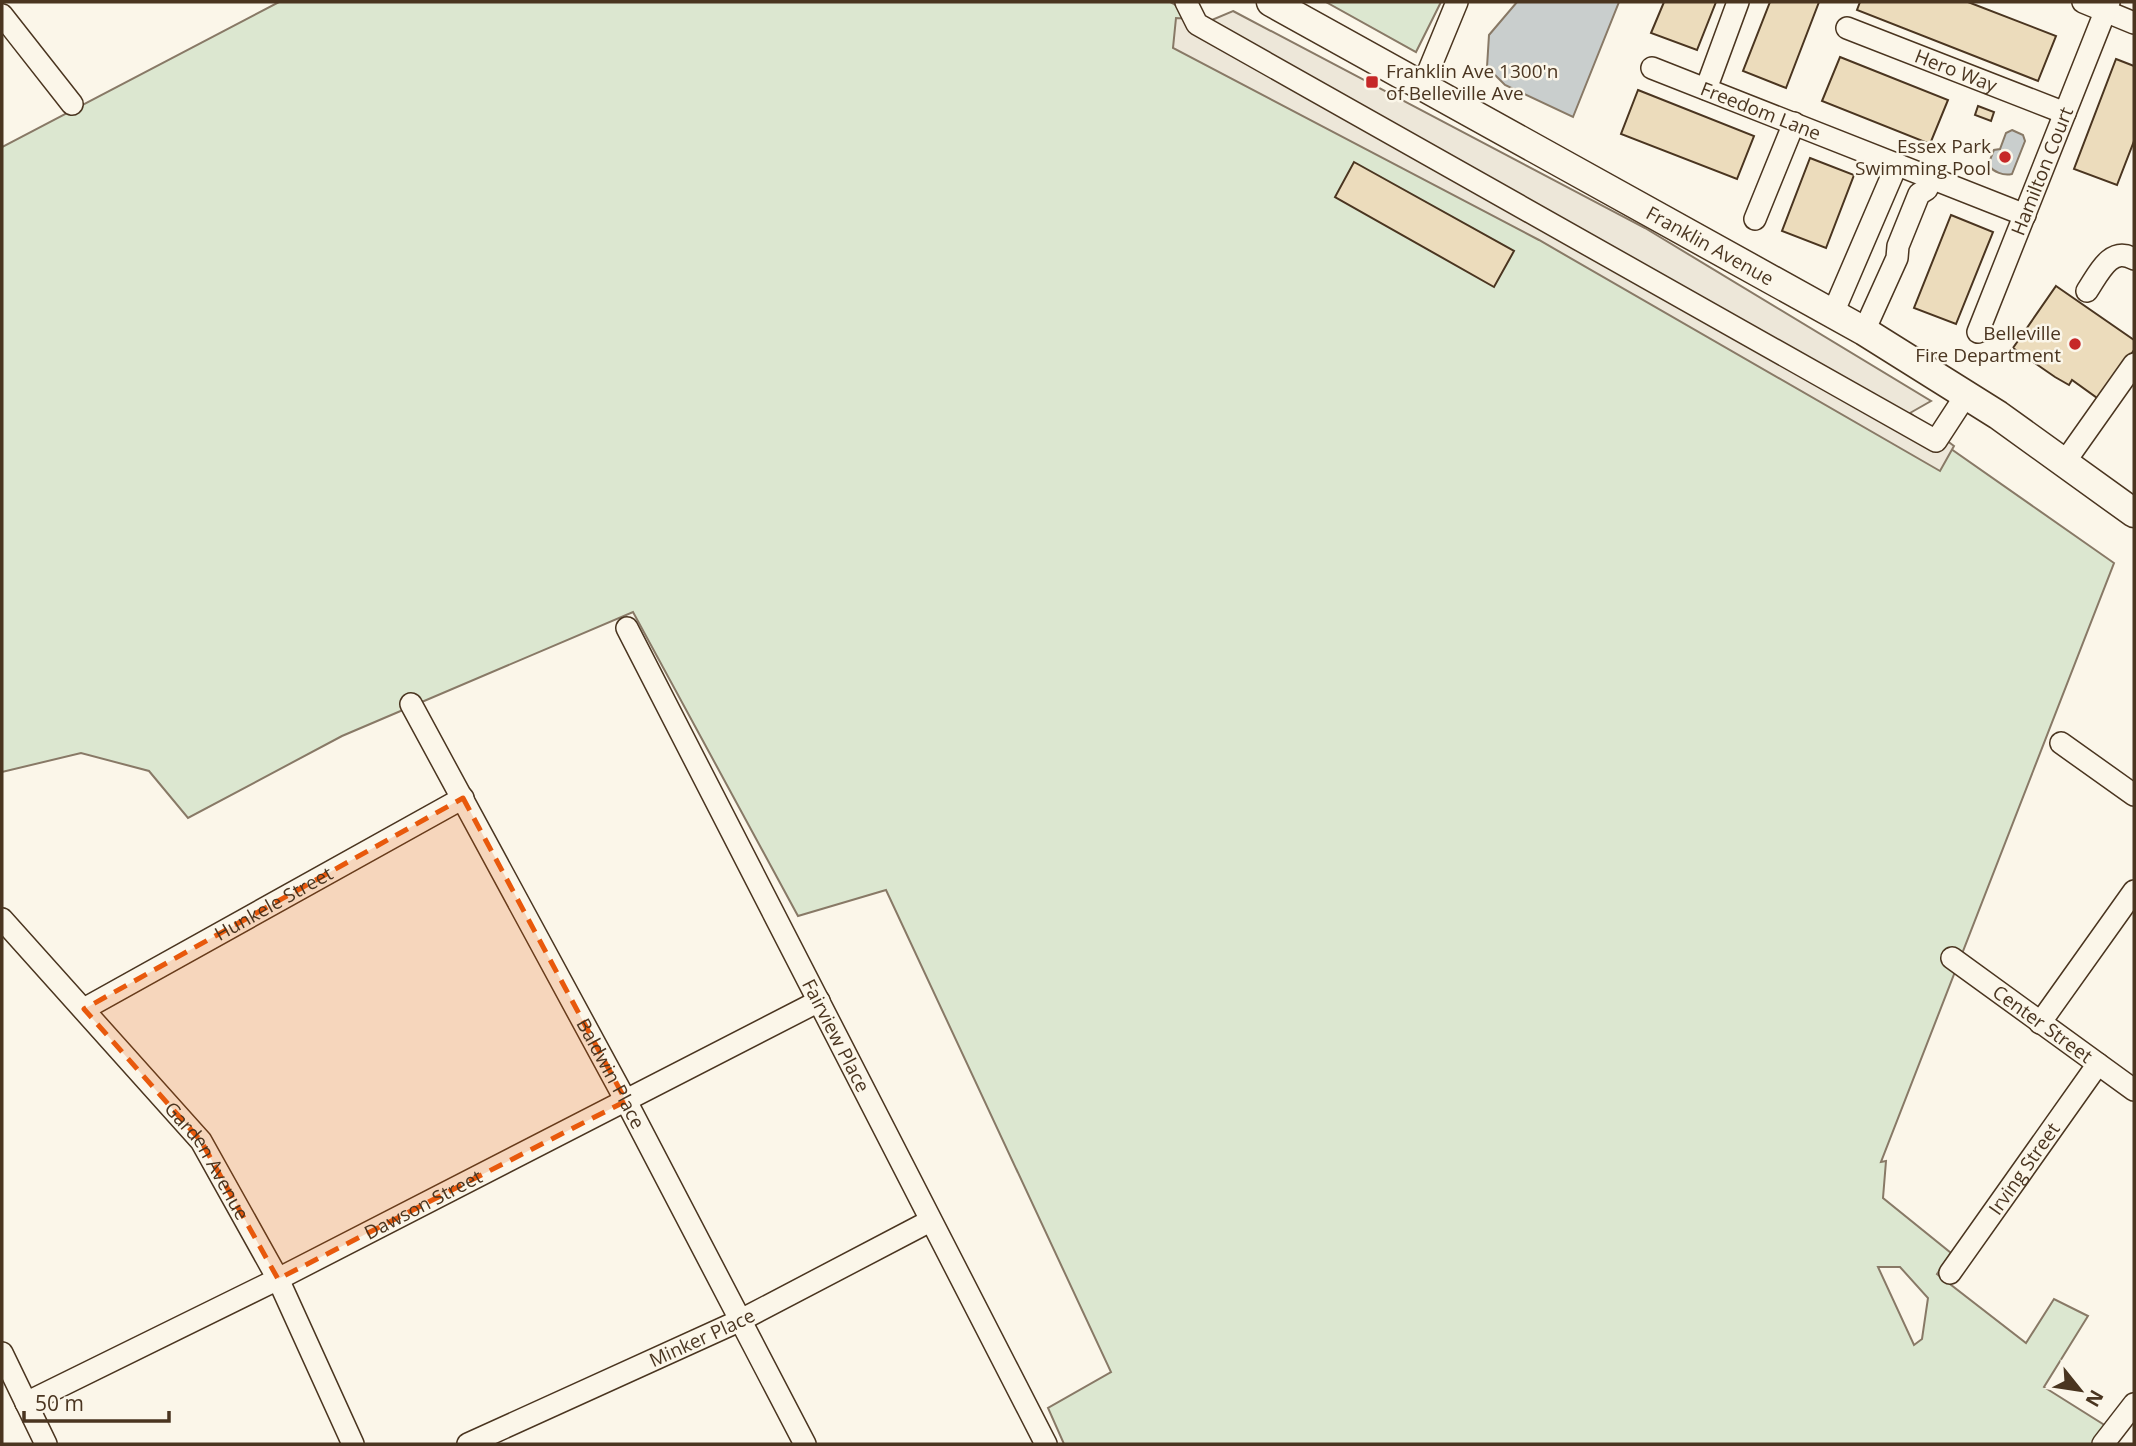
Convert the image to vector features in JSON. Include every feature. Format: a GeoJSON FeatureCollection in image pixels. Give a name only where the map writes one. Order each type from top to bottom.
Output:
{"type":"FeatureCollection","features":[{"type":"Feature","properties":{"kind":"main road","name":"Franklin Avenue"},"geometry":{"type":"LineString","coordinates":[[1271,2],[1864,331],[1966,395],[2134,513]]}},
{"type":"Feature","properties":{"kind":"street"},"geometry":{"type":"LineString","coordinates":[[1186,2],[1197,24],[1936,442],[1966,395]]}},
{"type":"Feature","properties":{"kind":"street"},"geometry":{"type":"LineString","coordinates":[[1422,86],[1457,2]]}},
{"type":"Feature","properties":{"kind":"street"},"geometry":{"type":"LineString","coordinates":[[1706,89],[1738,2]]}},
{"type":"Feature","properties":{"kind":"street"},"geometry":{"type":"LineString","coordinates":[[2082,2],[2107,7],[2134,23]]}},
{"type":"Feature","properties":{"kind":"street","name":"Hamilton Court"},"geometry":{"type":"LineString","coordinates":[[1978,332],[2107,7]]}},
{"type":"Feature","properties":{"kind":"street"},"geometry":{"type":"LineString","coordinates":[[2,15],[72,104]]}},
{"type":"Feature","properties":{"kind":"street","name":"Hero Way"},"geometry":{"type":"LineString","coordinates":[[1847,28],[2065,113]]}},
{"type":"Feature","properties":{"kind":"street","name":"Freedom Lane"},"geometry":{"type":"LineString","coordinates":[[1652,68],[1897,164],[1929,183],[2025,215]]}},
{"type":"Feature","properties":{"kind":"street"},"geometry":{"type":"LineString","coordinates":[[1755,219],[1794,123]]}},
{"type":"Feature","properties":{"kind":"street"},"geometry":{"type":"LineString","coordinates":[[1833,313],[1897,164]]}},
{"type":"Feature","properties":{"kind":"street"},"geometry":{"type":"LineString","coordinates":[[1864,331],[1898,258],[1898,246],[1919,194],[1929,183]]}},
{"type":"Feature","properties":{"kind":"street"},"geometry":{"type":"LineString","coordinates":[[2087,291],[2109,259],[2119,255],[2134,259]]}},
{"type":"Feature","properties":{"kind":"street"},"geometry":{"type":"LineString","coordinates":[[2064,463],[2134,364]]}},
{"type":"Feature","properties":{"kind":"street","name":"Fairview Place"},"geometry":{"type":"LineString","coordinates":[[627,628],[1046,1444]]}},
{"type":"Feature","properties":{"kind":"street","name":"Baldwin Place"},"geometry":{"type":"LineString","coordinates":[[411,704],[626,1101],[805,1444]]}},
{"type":"Feature","properties":{"kind":"street"},"geometry":{"type":"LineString","coordinates":[[2061,743],[2134,795]]}},
{"type":"Feature","properties":{"kind":"street","name":"Hunkele Street"},"geometry":{"type":"LineString","coordinates":[[83,1009],[463,798]]}},
{"type":"Feature","properties":{"kind":"street"},"geometry":{"type":"LineString","coordinates":[[2040,1023],[2134,891]]}},
{"type":"Feature","properties":{"kind":"street","name":"Garden Avenue"},"geometry":{"type":"LineString","coordinates":[[2,919],[201,1141],[278,1279],[353,1444]]}},
{"type":"Feature","properties":{"kind":"street","name":"Center Street"},"geometry":{"type":"LineString","coordinates":[[1952,958],[2134,1090]]}},
{"type":"Feature","properties":{"kind":"street","name":"Dawson Street"},"geometry":{"type":"LineString","coordinates":[[26,1403],[278,1279],[819,1001]]}},
{"type":"Feature","properties":{"kind":"street","name":"Irving Street"},"geometry":{"type":"LineString","coordinates":[[1950,1273],[2098,1064]]}},
{"type":"Feature","properties":{"kind":"street","name":"Minker Place"},"geometry":{"type":"LineString","coordinates":[[468,1444],[741,1320],[930,1221]]}},
{"type":"Feature","properties":{"kind":"street"},"geometry":{"type":"LineString","coordinates":[[2,1353],[46,1444]]}},
{"type":"Feature","properties":{"kind":"street"},"geometry":{"type":"LineString","coordinates":[[2103,1444],[2134,1404]]}},
{"type":"Feature","properties":{"kind":"highlighted area"},"geometry":{"type":"Polygon","coordinates":[[[463,798],[626,1101],[278,1279],[201,1141],[84,1009],[463,798]]]}},
{"type":"Feature","properties":{"kind":"green space"},"geometry":{"type":"Polygon","coordinates":[[[279,2],[1170,2],[1864,388],[2114,563],[1881,1162],[1886,1161],[1883,1198],[1951,1253],[1937,1274],[2026,1343],[2054,1299],[2088,1316],[2044,1387],[2106,1426],[2092,1444],[1064,1444],[1048,1408],[1111,1372],[886,890],[798,916],[633,612],[342,736],[188,818],[149,771],[81,753],[2,772],[2,147],[279,2]],[[1878,1267],[1914,1345],[1922,1339],[1928,1298],[1900,1267],[1878,1267]]]}},
{"type":"Feature","properties":{"kind":"green space"},"geometry":{"type":"Polygon","coordinates":[[[1326,2],[1441,2],[1416,52],[1326,2]]]}},
{"type":"Feature","properties":{"kind":"shaded area"},"geometry":{"type":"Polygon","coordinates":[[[1517,2],[1619,2],[1573,117],[1505,85],[1487,67],[1489,35],[1517,2]]]}},
{"type":"Feature","properties":{"kind":"shaded area"},"geometry":{"type":"Polygon","coordinates":[[[1233,11],[1645,228],[1931,401],[1910,413],[1954,446],[1940,471],[1539,240],[1173,48],[1176,18],[1212,20],[1233,11]]]}},
{"type":"Feature","properties":{"kind":"shaded area","name":"Essex Park Swimming Pool"},"geometry":{"type":"Polygon","coordinates":[[[2012,130],[2023,135],[2025,141],[2012,174],[2002,174],[1988,165],[1994,150],[2000,149],[2006,133],[2012,130]]]}},
{"type":"Feature","properties":{"kind":"building"},"geometry":{"type":"Polygon","coordinates":[[[1664,2],[1716,2],[1697,50],[1651,33],[1664,2]]]}},
{"type":"Feature","properties":{"kind":"building"},"geometry":{"type":"Polygon","coordinates":[[[1770,2],[1819,2],[1786,88],[1743,71],[1770,2]]]}},
{"type":"Feature","properties":{"kind":"building"},"geometry":{"type":"Polygon","coordinates":[[[1860,2],[1968,2],[2056,36],[2038,81],[1857,10],[1860,2]]]}},
{"type":"Feature","properties":{"kind":"building"},"geometry":{"type":"Polygon","coordinates":[[[1840,57],[1948,100],[1930,144],[1822,101],[1840,57]]]}},
{"type":"Feature","properties":{"kind":"building"},"geometry":{"type":"Polygon","coordinates":[[[2116,59],[2134,66],[2134,141],[2117,185],[2074,169],[2116,59]]]}},
{"type":"Feature","properties":{"kind":"building"},"geometry":{"type":"Polygon","coordinates":[[[1638,90],[1754,136],[1737,179],[1621,134],[1638,90]]]}},
{"type":"Feature","properties":{"kind":"building"},"geometry":{"type":"Polygon","coordinates":[[[1978,106],[1994,112],[1991,121],[1975,115],[1978,106]]]}},
{"type":"Feature","properties":{"kind":"building"},"geometry":{"type":"Polygon","coordinates":[[[1810,158],[1854,175],[1826,248],[1782,231],[1810,158]]]}},
{"type":"Feature","properties":{"kind":"building"},"geometry":{"type":"Polygon","coordinates":[[[1354,162],[1514,251],[1494,287],[1335,197],[1354,162]]]}},
{"type":"Feature","properties":{"kind":"building"},"geometry":{"type":"Polygon","coordinates":[[[1951,215],[1993,232],[1956,324],[1914,308],[1951,215]]]}},
{"type":"Feature","properties":{"kind":"building","name":"Belleville Fire Department"},"geometry":{"type":"Polygon","coordinates":[[[2056,286],[2134,340],[2134,350],[2100,400],[2072,380],[2069,385],[2055,377],[2013,348],[2056,286]]]}},
{"type":"Feature","properties":{"kind":"place","name":"Franklin Ave 1300'n of Belleville Ave"},"geometry":{"type":"Point","coordinates":[1372,82]}},
{"type":"Feature","properties":{"kind":"place","name":"Essex Park Swimming Pool"},"geometry":{"type":"Point","coordinates":[2005,157]}},
{"type":"Feature","properties":{"kind":"place","name":"Belleville Fire Department"},"geometry":{"type":"Point","coordinates":[2075,344]}}]}
